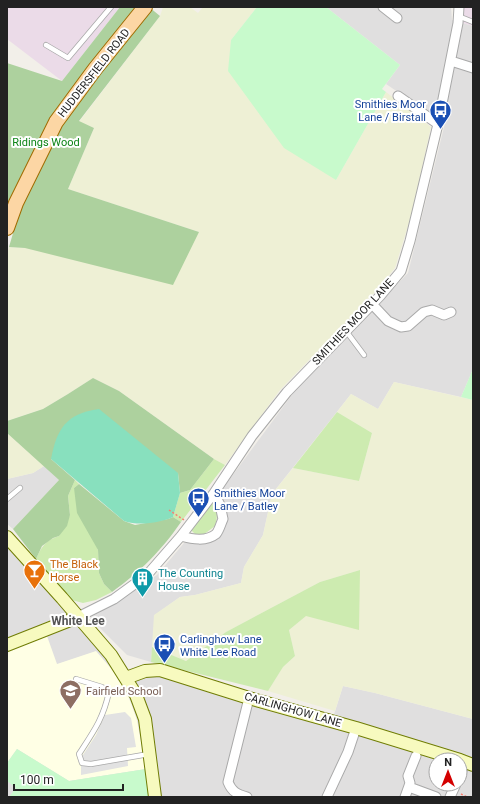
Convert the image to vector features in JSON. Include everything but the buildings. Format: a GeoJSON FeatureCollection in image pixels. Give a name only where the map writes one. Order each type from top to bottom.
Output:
{"type":"FeatureCollection","features":[{"type":"Feature","properties":{"kind":"main road","name":"HUDDERSFIELD ROAD"},"geometry":{"type":"LineString","coordinates":[[7,228],[16,203],[56,122],[95,68],[145,7]]}},
{"type":"Feature","properties":{"kind":"street"},"geometry":{"type":"LineString","coordinates":[[383,7],[397,18]]}},
{"type":"Feature","properties":{"kind":"street","name":"SMITHIES MOOR LANE"},"geometry":{"type":"LineString","coordinates":[[78,617],[114,599],[146,575],[181,536],[214,492],[252,436],[287,392],[372,304],[401,271],[410,241],[438,124],[451,61],[458,12]]}},
{"type":"Feature","properties":{"kind":"street"},"geometry":{"type":"LineString","coordinates":[[451,61],[473,68]]}},
{"type":"Feature","properties":{"kind":"street"},"geometry":{"type":"LineString","coordinates":[[398,96],[438,124]]}},
{"type":"Feature","properties":{"kind":"street"},"geometry":{"type":"LineString","coordinates":[[372,304],[388,321],[401,327],[408,326],[424,312],[432,310],[444,315],[451,312]]}},
{"type":"Feature","properties":{"kind":"street"},"geometry":{"type":"LineString","coordinates":[[181,536],[202,540],[216,534],[224,519],[214,492]]}},
{"type":"Feature","properties":{"kind":"street"},"geometry":{"type":"LineString","coordinates":[[7,536],[111,655],[136,695],[145,719],[155,797]]}},
{"type":"Feature","properties":{"kind":"street"},"geometry":{"type":"LineString","coordinates":[[7,645],[78,617]]}},
{"type":"Feature","properties":{"kind":"street","name":"CARLINGHOW LANE"},"geometry":{"type":"LineString","coordinates":[[126,678],[145,671],[160,670],[249,698],[356,728],[433,752]]}},
{"type":"Feature","properties":{"kind":"street"},"geometry":{"type":"LineString","coordinates":[[247,797],[238,794],[231,789],[228,782],[249,698]]}},
{"type":"Feature","properties":{"kind":"street"},"geometry":{"type":"LineString","coordinates":[[327,797],[348,752],[356,728]]}},
{"type":"Feature","properties":{"kind":"street"},"geometry":{"type":"LineString","coordinates":[[405,797],[410,783],[408,776],[416,756]]}},
{"type":"Feature","properties":{"kind":"street"},"geometry":{"type":"LineString","coordinates":[[409,787],[436,797]]}},
{"type":"Feature","properties":{"kind":"lane"},"geometry":{"type":"LineString","coordinates":[[46,45],[68,58],[111,7]]}},
{"type":"Feature","properties":{"kind":"lane"},"geometry":{"type":"LineString","coordinates":[[458,12],[473,22]]}},
{"type":"Feature","properties":{"kind":"lane"},"geometry":{"type":"LineString","coordinates":[[346,331],[364,355]]}},
{"type":"Feature","properties":{"kind":"lane"},"geometry":{"type":"LineString","coordinates":[[7,500],[20,488]]}},
{"type":"Feature","properties":{"kind":"lane"},"geometry":{"type":"LineString","coordinates":[[76,679],[102,687],[109,692],[105,709],[97,727],[79,754],[82,763],[91,764],[150,754]]}},
{"type":"Feature","properties":{"kind":"path"},"geometry":{"type":"LineString","coordinates":[[169,510],[190,524]]}},
{"type":"Feature","properties":{"kind":"shaded area"},"geometry":{"type":"Polygon","coordinates":[[[7,7],[120,7],[62,81],[7,39],[7,7]]]}},
{"type":"Feature","properties":{"kind":"shaded area"},"geometry":{"type":"Polygon","coordinates":[[[163,7],[190,7],[198,13],[203,7],[257,7],[231,40],[336,180],[386,92],[431,127],[412,213],[395,268],[377,290],[280,390],[225,465],[214,459],[119,391],[93,378],[43,409],[7,421],[7,254],[9,247],[25,248],[199,232],[68,189],[94,128],[79,122],[160,16],[163,7]]]}},
{"type":"Feature","properties":{"kind":"shaded area"},"geometry":{"type":"Polygon","coordinates":[[[326,7],[451,7],[452,20],[473,26],[473,369],[461,397],[394,382],[378,409],[351,394],[272,494],[263,535],[244,567],[241,583],[195,595],[180,597],[155,615],[151,662],[127,655],[90,618],[157,575],[184,543],[210,542],[222,534],[228,518],[221,491],[300,384],[408,273],[446,119],[435,117],[386,84],[400,65],[326,7]]]}},
{"type":"Feature","properties":{"kind":"shaded area"},"geometry":{"type":"Polygon","coordinates":[[[461,7],[473,7],[473,26],[463,23],[461,7]]]}},
{"type":"Feature","properties":{"kind":"shaded area"},"geometry":{"type":"Polygon","coordinates":[[[394,382],[473,400],[473,719],[343,686],[335,711],[268,691],[283,667],[295,656],[289,630],[360,570],[320,582],[226,632],[186,661],[152,647],[154,615],[180,597],[195,595],[241,583],[244,567],[263,535],[272,494],[293,468],[359,481],[372,433],[337,412],[351,394],[378,409],[394,382]]]}},
{"type":"Feature","properties":{"kind":"shaded area"},"geometry":{"type":"Polygon","coordinates":[[[7,433],[44,466],[33,473],[7,479],[7,433]]]}},
{"type":"Feature","properties":{"kind":"shaded area"},"geometry":{"type":"Polygon","coordinates":[[[44,466],[59,480],[13,529],[7,524],[7,479],[33,473],[44,466]]]}},
{"type":"Feature","properties":{"kind":"shaded area"},"geometry":{"type":"Polygon","coordinates":[[[7,537],[126,678],[145,671],[332,721],[343,686],[473,719],[473,797],[7,797],[7,537]]]}},
{"type":"Feature","properties":{"kind":"shaded area","name":"Fairfield School"},"geometry":{"type":"Polygon","coordinates":[[[47,636],[57,664],[96,651],[121,680],[137,720],[146,769],[69,781],[17,749],[7,763],[7,650],[47,636]]]}},
{"type":"Feature","properties":{"kind":"shaded area"},"geometry":{"type":"Polygon","coordinates":[[[125,712],[131,718],[136,747],[127,748],[128,766],[81,775],[81,758],[96,735],[105,715],[125,712]]]}},
{"type":"Feature","properties":{"kind":"green space","name":"Ridings Wood"},"geometry":{"type":"Polygon","coordinates":[[[120,7],[149,7],[160,16],[79,121],[94,128],[68,189],[199,232],[173,285],[25,248],[9,247],[16,223],[7,200],[7,63],[62,81],[120,7]]]}},
{"type":"Feature","properties":{"kind":"green space"},"geometry":{"type":"Polygon","coordinates":[[[257,7],[326,7],[400,65],[382,89],[386,92],[336,180],[284,148],[228,71],[231,40],[257,7]]]}},
{"type":"Feature","properties":{"kind":"green space"},"geometry":{"type":"Polygon","coordinates":[[[473,369],[473,400],[461,397],[473,369]]]}},
{"type":"Feature","properties":{"kind":"green space"},"geometry":{"type":"Polygon","coordinates":[[[93,378],[119,391],[214,459],[190,490],[180,493],[178,473],[51,459],[75,480],[68,496],[70,515],[67,526],[59,536],[53,538],[42,546],[36,559],[13,529],[59,480],[7,433],[7,421],[43,409],[93,378]]]}},
{"type":"Feature","properties":{"kind":"green space"},"geometry":{"type":"Polygon","coordinates":[[[99,409],[178,473],[180,493],[173,517],[162,521],[149,523],[130,523],[124,521],[51,459],[56,439],[65,424],[78,415],[99,409]]]}},
{"type":"Feature","properties":{"kind":"green space"},"geometry":{"type":"Polygon","coordinates":[[[337,412],[372,433],[359,481],[293,468],[337,412]]]}},
{"type":"Feature","properties":{"kind":"green space"},"geometry":{"type":"Polygon","coordinates":[[[214,459],[225,465],[181,522],[173,517],[180,493],[190,490],[214,459]]]}},
{"type":"Feature","properties":{"kind":"green space"},"geometry":{"type":"Polygon","coordinates":[[[75,480],[79,484],[74,488],[98,550],[99,573],[104,584],[112,592],[96,600],[83,603],[68,599],[36,559],[44,544],[59,536],[70,515],[68,496],[75,480]]]}},
{"type":"Feature","properties":{"kind":"green space"},"geometry":{"type":"Polygon","coordinates":[[[79,484],[124,521],[135,525],[173,517],[181,522],[150,560],[112,592],[104,584],[99,573],[98,550],[77,513],[74,488],[79,484]]]}},
{"type":"Feature","properties":{"kind":"green space"},"geometry":{"type":"Polygon","coordinates":[[[211,501],[217,513],[215,526],[203,535],[195,534],[191,530],[211,501]]]}},
{"type":"Feature","properties":{"kind":"green space"},"geometry":{"type":"Polygon","coordinates":[[[360,570],[359,630],[306,616],[289,630],[295,656],[283,667],[268,691],[151,662],[152,647],[186,661],[226,632],[320,582],[360,570]]]}},
{"type":"Feature","properties":{"kind":"green space"},"geometry":{"type":"Polygon","coordinates":[[[17,749],[69,781],[146,769],[149,797],[9,797],[16,788],[7,781],[7,763],[17,749]]]}},
{"type":"Feature","properties":{"kind":"place","name":"Smithies Moor Lane / Birstall"},"geometry":{"type":"Point","coordinates":[441,130]}},
{"type":"Feature","properties":{"kind":"place","name":"Smithies Moor Lane / Batley"},"geometry":{"type":"Point","coordinates":[199,518]}},
{"type":"Feature","properties":{"kind":"place","name":"The Black Horse"},"geometry":{"type":"Point","coordinates":[35,590]}},
{"type":"Feature","properties":{"kind":"place","name":"The Counting House"},"geometry":{"type":"Point","coordinates":[143,598]}},
{"type":"Feature","properties":{"kind":"place","name":"Carlinghow Lane White Lee Road"},"geometry":{"type":"Point","coordinates":[164,664]}},
{"type":"Feature","properties":{"kind":"place","name":"Fairfield School"},"geometry":{"type":"Point","coordinates":[71,710]}},
{"type":"Feature","properties":{"kind":"district","name":"White Lee"},"geometry":{"type":"Point","coordinates":[78,621]}}]}
